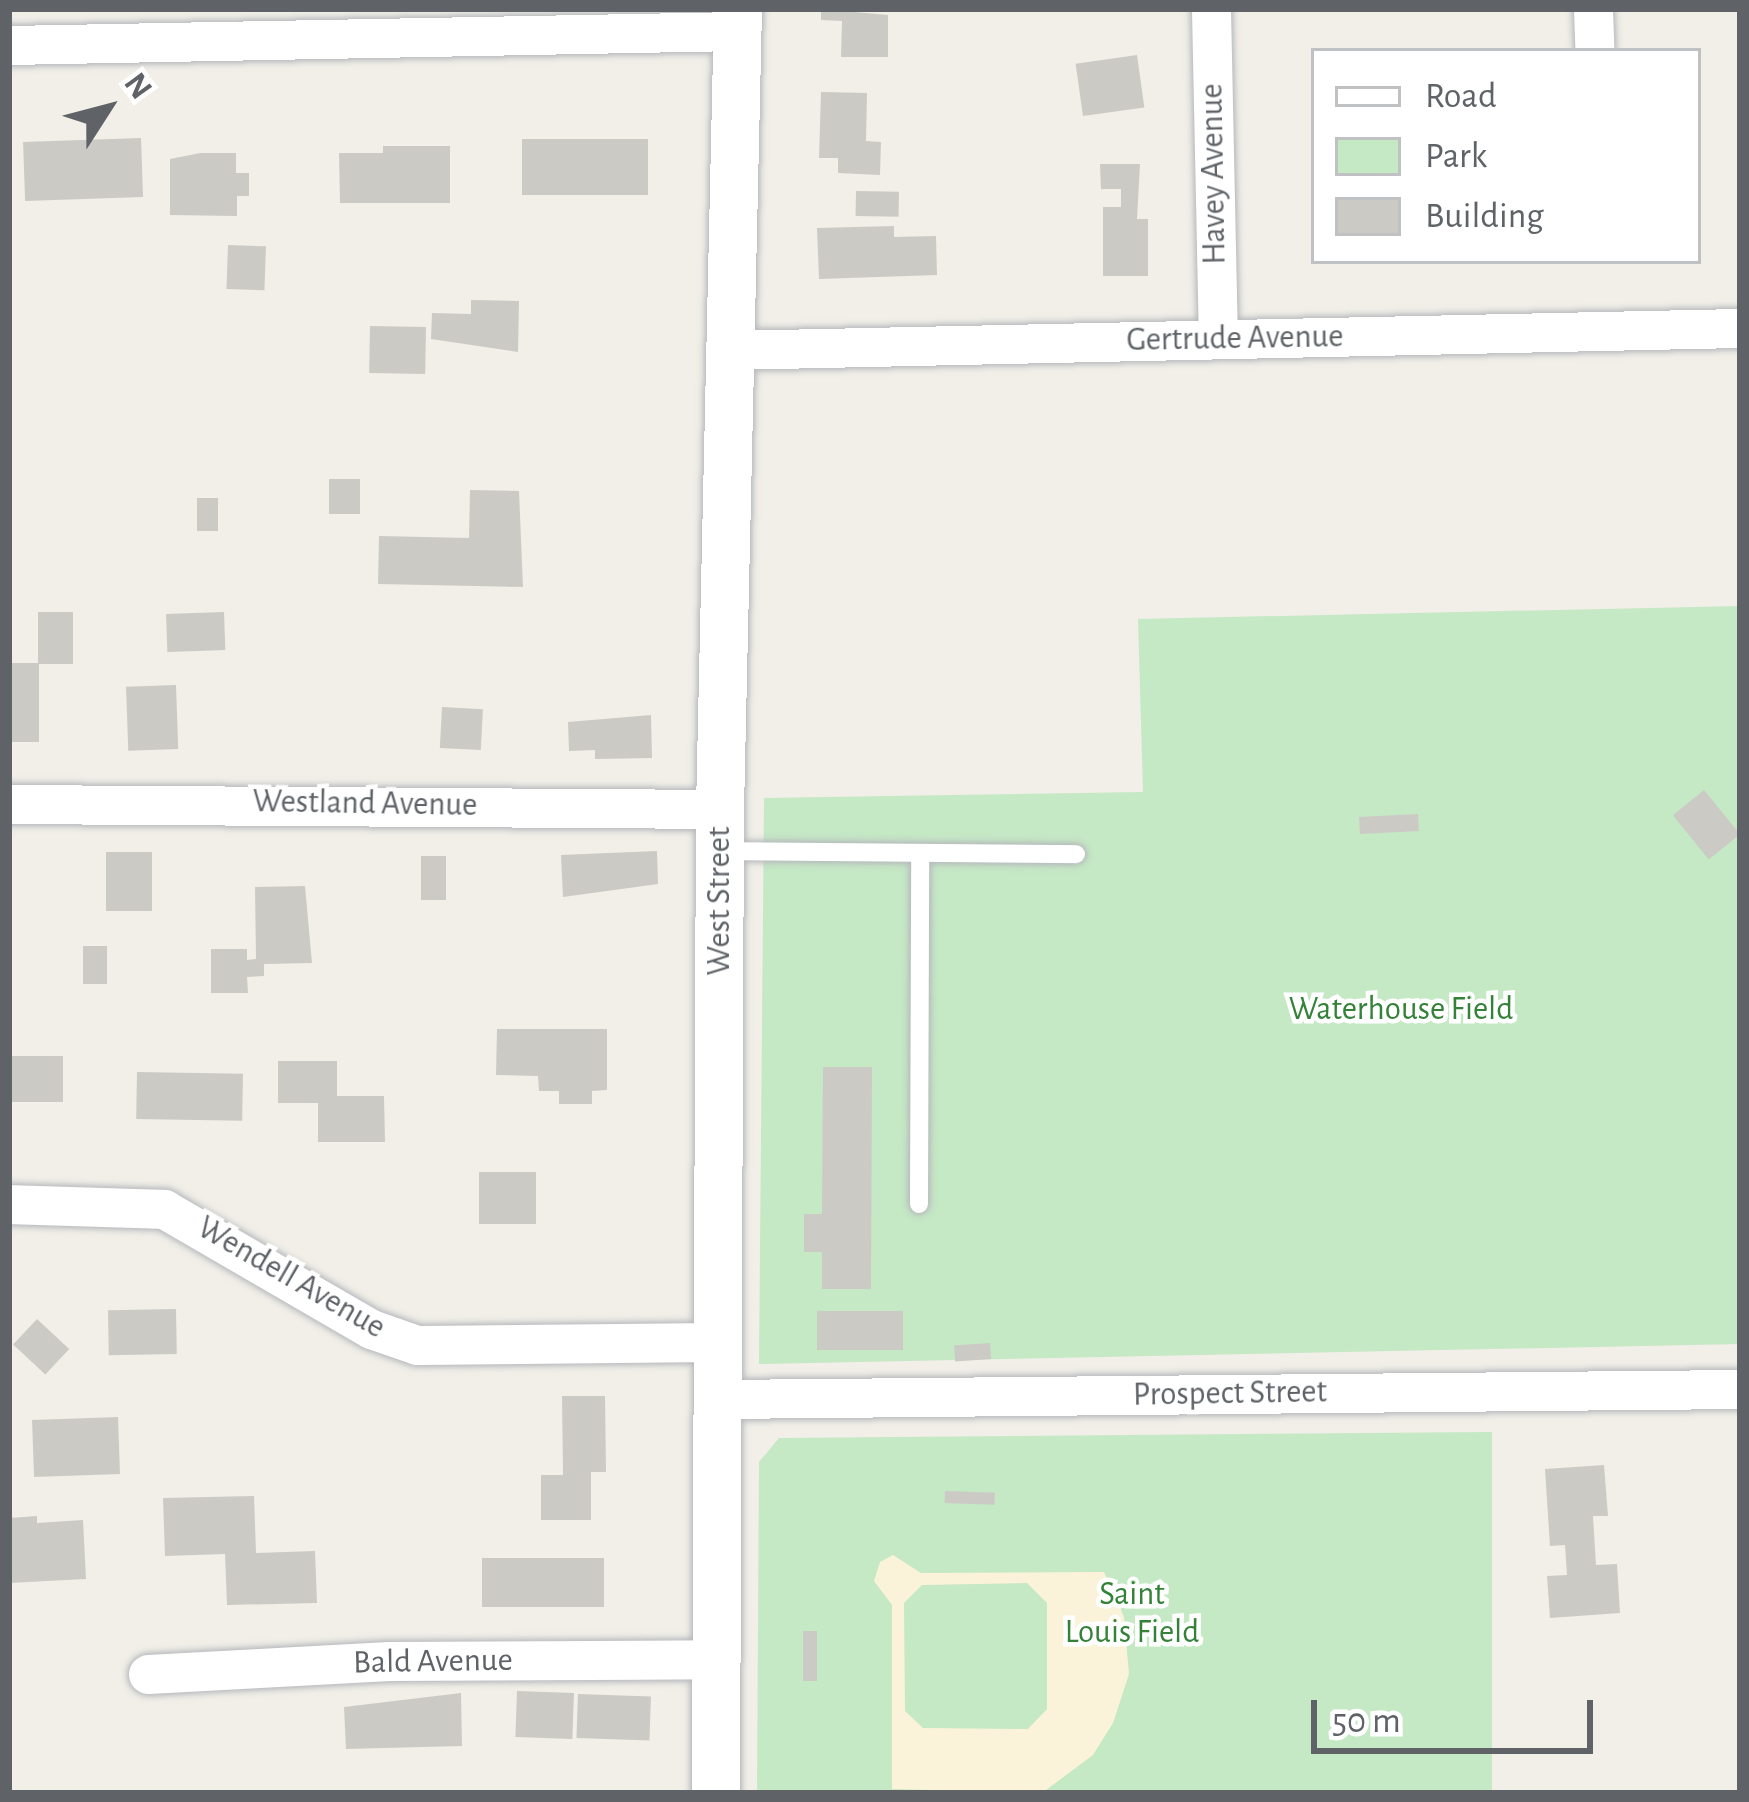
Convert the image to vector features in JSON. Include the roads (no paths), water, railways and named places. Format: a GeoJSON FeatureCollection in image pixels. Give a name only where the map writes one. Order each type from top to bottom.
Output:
{"type":"FeatureCollection","features":[{"type":"Feature","properties":{"kind":"street","name":"Havey Avenue"},"geometry":{"type":"LineString","coordinates":[[1211,9],[1218,339]]}},
{"type":"Feature","properties":{"kind":"street"},"geometry":{"type":"LineString","coordinates":[[9,45],[738,20]]}},
{"type":"Feature","properties":{"kind":"street","name":"West Street"},"geometry":{"type":"LineString","coordinates":[[716,1793],[720,830],[738,20]]}},
{"type":"Feature","properties":{"kind":"street","name":"Gertrude Avenue"},"geometry":{"type":"LineString","coordinates":[[730,350],[1740,328]]}},
{"type":"Feature","properties":{"kind":"street","name":"Westland Avenue"},"geometry":{"type":"LineString","coordinates":[[9,804],[720,830]]}},
{"type":"Feature","properties":{"kind":"street","name":"Wendell Avenue"},"geometry":{"type":"LineString","coordinates":[[9,1204],[164,1209],[371,1329],[417,1345],[719,1342]]}},
{"type":"Feature","properties":{"kind":"street","name":"Prospect Street"},"geometry":{"type":"LineString","coordinates":[[719,1400],[1740,1389]]}},
{"type":"Feature","properties":{"kind":"street","name":"Bald Avenue"},"geometry":{"type":"LineString","coordinates":[[148,1674],[389,1660],[718,1659]]}},
{"type":"Feature","properties":{"kind":"lane"},"geometry":{"type":"LineString","coordinates":[[720,830],[920,853],[1076,854]]}},
{"type":"Feature","properties":{"kind":"lane"},"geometry":{"type":"LineString","coordinates":[[919,1204],[920,853]]}},
{"type":"Feature","properties":{"kind":"park label","name":"Waterhouse Field"},"geometry":{"type":"Point","coordinates":[1401,1010]}},
{"type":"Feature","properties":{"kind":"park label","name":"Saint Louis Field"},"geometry":{"type":"Point","coordinates":[1132,1614]}}]}
